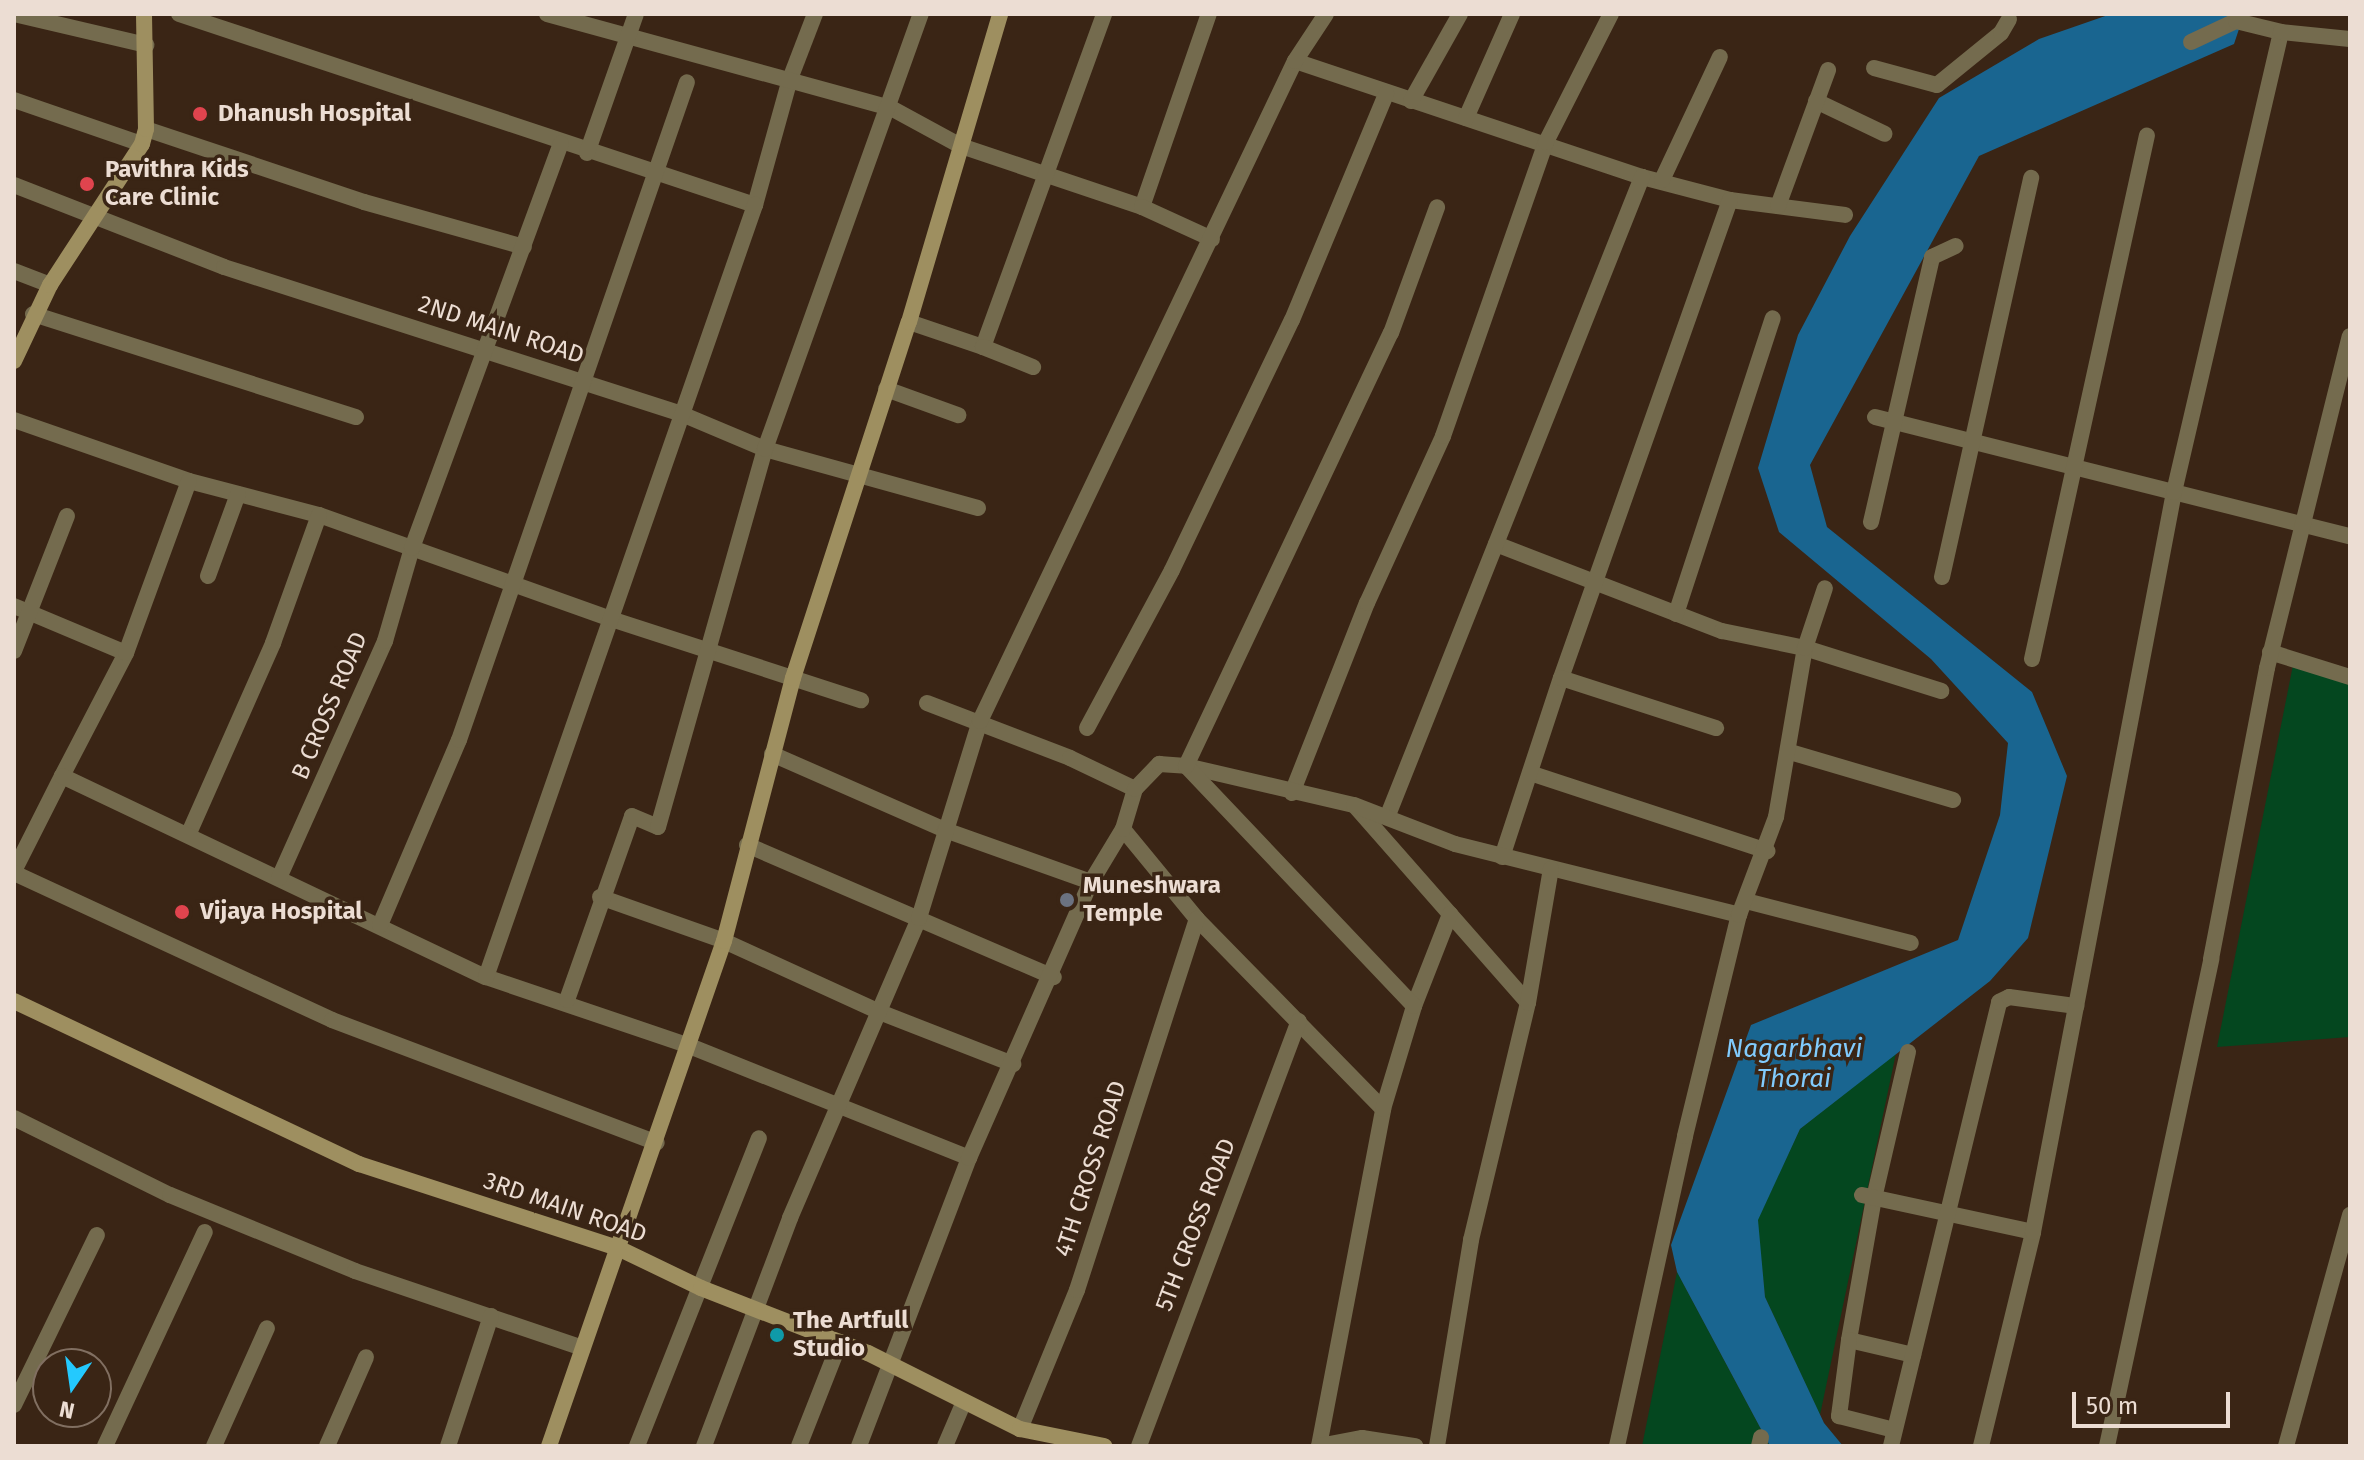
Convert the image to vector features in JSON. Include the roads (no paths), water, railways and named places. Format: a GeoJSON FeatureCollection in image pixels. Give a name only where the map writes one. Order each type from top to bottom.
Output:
{"type":"FeatureCollection","features":[{"type":"Feature","properties":{"kind":"street"},"geometry":{"type":"LineString","coordinates":[[14,14],[146,45]]}},
{"type":"Feature","properties":{"kind":"street"},"geometry":{"type":"LineString","coordinates":[[14,361],[33,314],[144,136],[144,14]]}},
{"type":"Feature","properties":{"kind":"street"},"geometry":{"type":"LineString","coordinates":[[179,14],[587,153],[755,205]]}},
{"type":"Feature","properties":{"kind":"street"},"geometry":{"type":"LineString","coordinates":[[547,14],[891,108],[961,146],[1142,207],[1212,239]]}},
{"type":"Feature","properties":{"kind":"street"},"geometry":{"type":"LineString","coordinates":[[587,153],[636,14]]}},
{"type":"Feature","properties":{"kind":"street"},"geometry":{"type":"LineString","coordinates":[[486,977],[684,415],[755,205],[790,79],[815,14]]}},
{"type":"Feature","properties":{"kind":"street"},"geometry":{"type":"LineString","coordinates":[[567,1000],[600,897],[632,816],[658,827],[705,648],[765,449],[891,108],[921,14]]}},
{"type":"Feature","properties":{"kind":"street"},"geometry":{"type":"LineString","coordinates":[[549,1446],[657,1143],[724,941],[793,678],[855,477],[909,322],[1000,14]]}},
{"type":"Feature","properties":{"kind":"street"},"geometry":{"type":"LineString","coordinates":[[983,347],[1104,14]]}},
{"type":"Feature","properties":{"kind":"street"},"geometry":{"type":"LineString","coordinates":[[1142,207],[1209,14]]}},
{"type":"Feature","properties":{"kind":"street"},"geometry":{"type":"LineString","coordinates":[[704,1446],[755,1309],[882,1013],[919,918],[980,721],[1295,61],[1326,14]]}},
{"type":"Feature","properties":{"kind":"street"},"geometry":{"type":"LineString","coordinates":[[1411,101],[1460,14]]}},
{"type":"Feature","properties":{"kind":"street"},"geometry":{"type":"LineString","coordinates":[[1466,118],[1512,14]]}},
{"type":"Feature","properties":{"kind":"street"},"geometry":{"type":"LineString","coordinates":[[1292,793],[1367,603],[1443,436],[1546,142],[1611,14]]}},
{"type":"Feature","properties":{"kind":"street"},"geometry":{"type":"LineString","coordinates":[[1874,68],[1937,85],[2001,33],[2009,19]]}},
{"type":"Feature","properties":{"kind":"street"},"geometry":{"type":"LineString","coordinates":[[2191,42],[2236,21],[2281,32],[2350,39]]}},
{"type":"Feature","properties":{"kind":"street"},"geometry":{"type":"LineString","coordinates":[[1981,1446],[2033,1232],[2174,492],[2281,32]]}},
{"type":"Feature","properties":{"kind":"street"},"geometry":{"type":"LineString","coordinates":[[1662,180],[1720,57]]}},
{"type":"Feature","properties":{"kind":"street"},"geometry":{"type":"LineString","coordinates":[[1295,61],[1386,94],[1546,142],[1642,177],[1730,200],[1845,215]]}},
{"type":"Feature","properties":{"kind":"street"},"geometry":{"type":"LineString","coordinates":[[1778,206],[1828,70]]}},
{"type":"Feature","properties":{"kind":"street"},"geometry":{"type":"LineString","coordinates":[[380,925],[459,740],[586,384],[687,82]]}},
{"type":"Feature","properties":{"kind":"street"},"geometry":{"type":"LineString","coordinates":[[1087,728],[1172,570],[1292,320],[1386,94]]}},
{"type":"Feature","properties":{"kind":"street"},"geometry":{"type":"LineString","coordinates":[[14,100],[524,247]]}},
{"type":"Feature","properties":{"kind":"street"},"geometry":{"type":"LineString","coordinates":[[1816,101],[1885,134]]}},
{"type":"Feature","properties":{"kind":"street"},"geometry":{"type":"LineString","coordinates":[[2032,659],[2147,135]]}},
{"type":"Feature","properties":{"kind":"street","name":"B CROSS ROAD"},"geometry":{"type":"LineString","coordinates":[[279,878],[356,716],[385,641],[412,548],[483,348],[561,144]]}},
{"type":"Feature","properties":{"kind":"street"},"geometry":{"type":"LineString","coordinates":[[1388,815],[1642,177]]}},
{"type":"Feature","properties":{"kind":"street"},"geometry":{"type":"LineString","coordinates":[[1942,577],[2031,178]]}},
{"type":"Feature","properties":{"kind":"street","name":"2ND MAIN ROAD"},"geometry":{"type":"LineString","coordinates":[[14,185],[93,219],[224,267],[684,415],[765,449],[855,477],[978,508]]}},
{"type":"Feature","properties":{"kind":"street"},"geometry":{"type":"LineString","coordinates":[[1502,857],[1592,584],[1730,200]]}},
{"type":"Feature","properties":{"kind":"street"},"geometry":{"type":"LineString","coordinates":[[1186,766],[1391,333],[1437,207]]}},
{"type":"Feature","properties":{"kind":"street"},"geometry":{"type":"LineString","coordinates":[[1871,522],[1932,257],[1956,246]]}},
{"type":"Feature","properties":{"kind":"street"},"geometry":{"type":"LineString","coordinates":[[14,271],[50,285]]}},
{"type":"Feature","properties":{"kind":"street"},"geometry":{"type":"LineString","coordinates":[[33,314],[356,417]]}},
{"type":"Feature","properties":{"kind":"street"},"geometry":{"type":"LineString","coordinates":[[1676,614],[1773,318]]}},
{"type":"Feature","properties":{"kind":"street"},"geometry":{"type":"LineString","coordinates":[[909,322],[1033,367]]}},
{"type":"Feature","properties":{"kind":"street"},"geometry":{"type":"LineString","coordinates":[[2107,1446],[2211,959],[2270,652],[2350,336]]}},
{"type":"Feature","properties":{"kind":"street"},"geometry":{"type":"LineString","coordinates":[[886,389],[958,415]]}},
{"type":"Feature","properties":{"kind":"street"},"geometry":{"type":"LineString","coordinates":[[1875,417],[2350,536]]}},
{"type":"Feature","properties":{"kind":"street"},"geometry":{"type":"LineString","coordinates":[[14,420],[189,481],[319,515],[611,619],[861,700]]}},
{"type":"Feature","properties":{"kind":"street"},"geometry":{"type":"LineString","coordinates":[[189,481],[126,653],[14,872],[332,1020],[657,1143]]}},
{"type":"Feature","properties":{"kind":"street"},"geometry":{"type":"LineString","coordinates":[[208,576],[238,494]]}},
{"type":"Feature","properties":{"kind":"street"},"geometry":{"type":"LineString","coordinates":[[189,833],[273,643],[319,515]]}},
{"type":"Feature","properties":{"kind":"street"},"geometry":{"type":"LineString","coordinates":[[14,651],[22,610],[67,516]]}},
{"type":"Feature","properties":{"kind":"street"},"geometry":{"type":"LineString","coordinates":[[1496,544],[1592,584],[1722,631],[1805,648],[1941,691]]}},
{"type":"Feature","properties":{"kind":"street"},"geometry":{"type":"LineString","coordinates":[[1617,1446],[1742,908],[1767,851],[1790,752],[1805,648],[1825,588]]}},
{"type":"Feature","properties":{"kind":"street"},"geometry":{"type":"LineString","coordinates":[[22,610],[126,653]]}},
{"type":"Feature","properties":{"kind":"street"},"geometry":{"type":"LineString","coordinates":[[2270,652],[2350,677]]}},
{"type":"Feature","properties":{"kind":"street"},"geometry":{"type":"LineString","coordinates":[[1561,678],[1716,728]]}},
{"type":"Feature","properties":{"kind":"street"},"geometry":{"type":"LineString","coordinates":[[927,703],[980,721],[1135,789]]}},
{"type":"Feature","properties":{"kind":"street"},"geometry":{"type":"LineString","coordinates":[[1790,752],[1953,800]]}},
{"type":"Feature","properties":{"kind":"street"},"geometry":{"type":"LineString","coordinates":[[772,754],[945,830],[1091,882]]}},
{"type":"Feature","properties":{"kind":"street"},"geometry":{"type":"LineString","coordinates":[[859,1446],[969,1158],[1054,977],[1091,882],[1123,829],[1135,789],[1159,764],[1186,766],[1354,805],[1388,815],[1455,844],[1551,869],[1911,943]]}},
{"type":"Feature","properties":{"kind":"street"},"geometry":{"type":"LineString","coordinates":[[1186,766],[1414,1006]]}},
{"type":"Feature","properties":{"kind":"street"},"geometry":{"type":"LineString","coordinates":[[1530,773],[1767,851]]}},
{"type":"Feature","properties":{"kind":"street"},"geometry":{"type":"LineString","coordinates":[[62,776],[189,833],[486,977],[567,1000],[842,1104],[969,1158]]}},
{"type":"Feature","properties":{"kind":"street"},"geometry":{"type":"LineString","coordinates":[[1354,805],[1528,1003]]}},
{"type":"Feature","properties":{"kind":"street"},"geometry":{"type":"LineString","coordinates":[[1123,829],[1197,919],[1383,1109]]}},
{"type":"Feature","properties":{"kind":"street"},"geometry":{"type":"LineString","coordinates":[[747,845],[1054,977]]}},
{"type":"Feature","properties":{"kind":"street"},"geometry":{"type":"LineString","coordinates":[[1437,1446],[1471,1240],[1528,1003],[1551,869]]}},
{"type":"Feature","properties":{"kind":"street"},"geometry":{"type":"LineString","coordinates":[[600,897],[724,941],[882,1013],[1013,1064]]}},
{"type":"Feature","properties":{"kind":"street"},"geometry":{"type":"LineString","coordinates":[[1415,1446],[1362,1438],[1319,1446],[1383,1109],[1414,1006],[1450,914]]}},
{"type":"Feature","properties":{"kind":"street","name":"4TH CROSS ROAD"},"geometry":{"type":"LineString","coordinates":[[1020,1429],[1077,1290],[1197,919]]}},
{"type":"Feature","properties":{"kind":"street"},"geometry":{"type":"LineString","coordinates":[[1908,1052],[1868,1196],[1839,1416],[1892,1438],[1999,1002],[2009,997],[2076,1006]]}},
{"type":"Feature","properties":{"kind":"street","name":"3RD MAIN ROAD"},"geometry":{"type":"LineString","coordinates":[[14,1001],[359,1164],[620,1249],[701,1288],[892,1364],[963,1404],[1020,1429],[1055,1441],[1104,1446]]}},
{"type":"Feature","properties":{"kind":"street","name":"5TH CROSS ROAD"},"geometry":{"type":"LineString","coordinates":[[1139,1446],[1299,1021]]}},
{"type":"Feature","properties":{"kind":"street"},"geometry":{"type":"LineString","coordinates":[[14,1118],[170,1195],[355,1271],[582,1348]]}},
{"type":"Feature","properties":{"kind":"street"},"geometry":{"type":"LineString","coordinates":[[637,1446],[759,1138]]}},
{"type":"Feature","properties":{"kind":"street"},"geometry":{"type":"LineString","coordinates":[[1868,1196],[2033,1232]]}},
{"type":"Feature","properties":{"kind":"street"},"geometry":{"type":"LineString","coordinates":[[2286,1446],[2350,1215]]}},
{"type":"Feature","properties":{"kind":"street"},"geometry":{"type":"LineString","coordinates":[[105,1446],[205,1232]]}},
{"type":"Feature","properties":{"kind":"street"},"geometry":{"type":"LineString","coordinates":[[14,1405],[97,1235]]}},
{"type":"Feature","properties":{"kind":"street"},"geometry":{"type":"LineString","coordinates":[[448,1446],[491,1316]]}},
{"type":"Feature","properties":{"kind":"street"},"geometry":{"type":"LineString","coordinates":[[214,1446],[267,1328]]}},
{"type":"Feature","properties":{"kind":"street"},"geometry":{"type":"LineString","coordinates":[[1849,1340],[1913,1355]]}},
{"type":"Feature","properties":{"kind":"street"},"geometry":{"type":"LineString","coordinates":[[799,1446],[840,1342]]}},
{"type":"Feature","properties":{"kind":"street"},"geometry":{"type":"LineString","coordinates":[[327,1446],[366,1357]]}},
{"type":"Feature","properties":{"kind":"street"},"geometry":{"type":"LineString","coordinates":[[945,1446],[963,1404]]}},
{"type":"Feature","properties":{"kind":"water","name":"Nagarbhavi Thorai"},"geometry":{"type":"Polygon","coordinates":[[[2111,14],[2244,14],[2234,44],[1979,156],[1810,465],[1827,527],[2032,692],[2067,776],[2028,938],[1990,981],[1800,1129],[1758,1220],[1765,1297],[1824,1423],[1843,1446],[1770,1446],[1677,1272],[1671,1245],[1751,1025],[1958,940],[2000,815],[2008,743],[1931,659],[1779,532],[1758,468],[1798,335],[1850,236],[1939,98],[2039,39],[2111,14]]]}},
{"type":"Feature","properties":{"kind":"place","name":"Dhanush Hospital"},"geometry":{"type":"Point","coordinates":[200,114]}},
{"type":"Feature","properties":{"kind":"place","name":"Pavithra Kids Care Clinic"},"geometry":{"type":"Point","coordinates":[87,184]}},
{"type":"Feature","properties":{"kind":"place","name":"Muneshwara Temple"},"geometry":{"type":"Point","coordinates":[1067,900]}},
{"type":"Feature","properties":{"kind":"place","name":"Vijaya Hospital"},"geometry":{"type":"Point","coordinates":[182,912]}},
{"type":"Feature","properties":{"kind":"place","name":"The Artfull Studio"},"geometry":{"type":"Point","coordinates":[777,1335]}}]}
